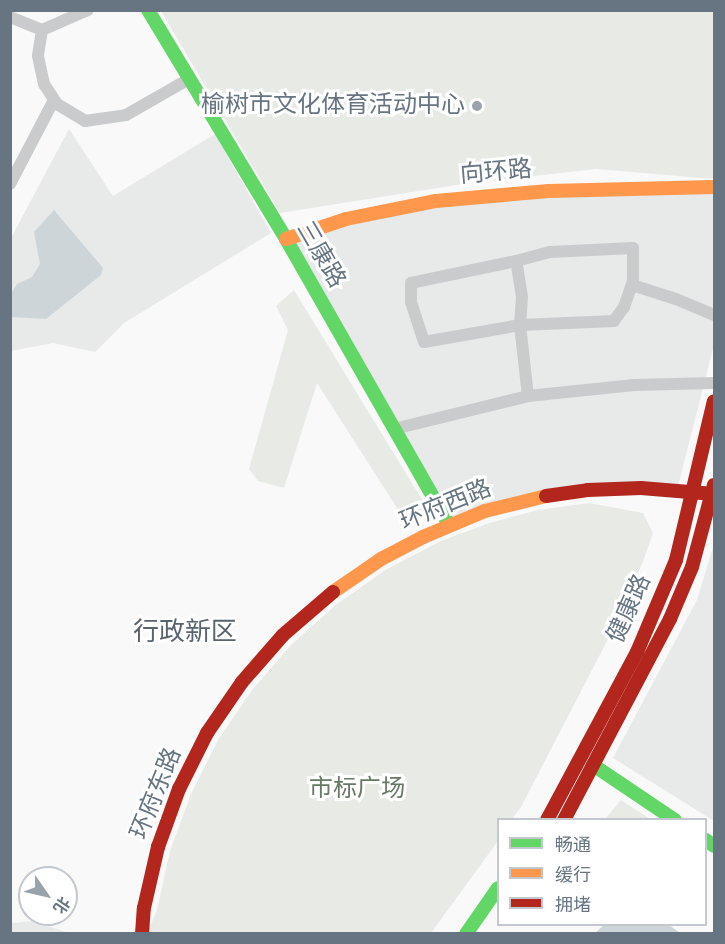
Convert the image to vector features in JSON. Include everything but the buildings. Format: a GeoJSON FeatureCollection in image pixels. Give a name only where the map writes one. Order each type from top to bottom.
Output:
{"type":"FeatureCollection","features":[{"type":"Feature","properties":{"kind":"street"},"geometry":{"type":"LineString","coordinates":[[10,17],[42,30],[88,10]]}},
{"type":"Feature","properties":{"kind":"street","name":"三康路"},"geometry":{"type":"LineString","coordinates":[[148,10],[286,239],[449,525]]}},
{"type":"Feature","properties":{"kind":"street"},"geometry":{"type":"LineString","coordinates":[[42,30],[38,56],[44,84],[54,100],[86,121],[126,116],[189,79]]}},
{"type":"Feature","properties":{"kind":"street"},"geometry":{"type":"LineString","coordinates":[[10,184],[54,100]]}},
{"type":"Feature","properties":{"kind":"street","name":"向环路"},"geometry":{"type":"LineString","coordinates":[[286,239],[346,219],[436,201],[549,191],[714,187]]}},
{"type":"Feature","properties":{"kind":"street"},"geometry":{"type":"LineString","coordinates":[[633,248],[632,285],[624,307],[614,321],[520,325],[424,342],[411,302],[411,283],[550,252],[633,248]]}},
{"type":"Feature","properties":{"kind":"street"},"geometry":{"type":"LineString","coordinates":[[516,261],[522,297],[520,325],[528,396]]}},
{"type":"Feature","properties":{"kind":"street"},"geometry":{"type":"LineString","coordinates":[[632,285],[676,298],[714,315]]}},
{"type":"Feature","properties":{"kind":"street"},"geometry":{"type":"LineString","coordinates":[[394,429],[528,396],[634,385],[714,383]]}},
{"type":"Feature","properties":{"kind":"street","name":"健康路"},"geometry":{"type":"LineString","coordinates":[[548,818],[637,652],[676,560],[714,401]]}},
{"type":"Feature","properties":{"kind":"street","name":"环府西路"},"geometry":{"type":"LineString","coordinates":[[242,682],[283,635],[330,594],[381,559],[449,525],[485,511],[559,494],[641,488],[714,491]]}},
{"type":"Feature","properties":{"kind":"street","name":"健康路"},"geometry":{"type":"LineString","coordinates":[[565,818],[670,619],[692,567],[714,491]]}},
{"type":"Feature","properties":{"kind":"street","name":"环府东路"},"geometry":{"type":"LineString","coordinates":[[142,933],[144,908],[158,848],[179,789],[207,733],[242,682]]}},
{"type":"Feature","properties":{"kind":"street"},"geometry":{"type":"LineString","coordinates":[[594,765],[674,818]]}},
{"type":"Feature","properties":{"kind":"street"},"geometry":{"type":"LineString","coordinates":[[466,933],[497,889]]}},
{"type":"Feature","properties":{"kind":"street"},"geometry":{"type":"LineString","coordinates":[[480,933],[497,910]]}},
{"type":"Feature","properties":{"kind":"shaded area"},"geometry":{"type":"Polygon","coordinates":[[[69,129],[113,196],[215,134],[271,233],[124,323],[95,352],[53,343],[11,351],[11,238],[69,129]]]}},
{"type":"Feature","properties":{"kind":"shaded area"},"geometry":{"type":"Polygon","coordinates":[[[714,187],[714,345],[677,490],[559,494],[449,525],[286,239],[436,201],[714,187]]]}},
{"type":"Feature","properties":{"kind":"shaded area"},"geometry":{"type":"Polygon","coordinates":[[[54,210],[103,268],[101,275],[46,319],[11,317],[11,294],[17,284],[32,277],[40,264],[34,232],[54,210]]]}},
{"type":"Feature","properties":{"kind":"shaded area"},"geometry":{"type":"Polygon","coordinates":[[[714,544],[714,821],[613,758],[697,600],[714,544]]]}},
{"type":"Feature","properties":{"kind":"shaded area"},"geometry":{"type":"Polygon","coordinates":[[[18,922],[18,926],[48,926],[69,933],[11,933],[11,923],[18,922]]]}},
{"type":"Feature","properties":{"kind":"shaded area"},"geometry":{"type":"Polygon","coordinates":[[[603,926],[670,926],[680,933],[595,933],[603,926]]]}},
{"type":"Feature","properties":{"kind":"green space","name":"榆树市文化体育活动中心"},"geometry":{"type":"Polygon","coordinates":[[[161,11],[714,11],[714,179],[596,169],[469,183],[280,213],[161,11]]]}},
{"type":"Feature","properties":{"kind":"green space"},"geometry":{"type":"Polygon","coordinates":[[[294,290],[429,511],[406,522],[317,383],[284,488],[258,481],[249,469],[288,330],[276,306],[294,290]]]}},
{"type":"Feature","properties":{"kind":"green space","name":"市标广场"},"geometry":{"type":"Polygon","coordinates":[[[589,503],[643,513],[653,533],[642,564],[607,641],[521,807],[513,818],[497,818],[497,842],[431,933],[147,934],[157,910],[170,851],[191,794],[218,740],[252,690],[292,644],[337,604],[387,569],[441,541],[489,523],[538,510],[589,503]]]}},
{"type":"Feature","properties":{"kind":"green space"},"geometry":{"type":"Polygon","coordinates":[[[621,800],[648,818],[606,818],[621,800]]]}},
{"type":"Feature","properties":{"kind":"traffic: fast"},"geometry":{"type":"LineString","coordinates":[[148,10],[286,239],[449,525]]}},
{"type":"Feature","properties":{"kind":"traffic: fast"},"geometry":{"type":"LineString","coordinates":[[593,765],[672,818]]}},
{"type":"Feature","properties":{"kind":"traffic: fast"},"geometry":{"type":"LineString","coordinates":[[707,841],[714,846]]}},
{"type":"Feature","properties":{"kind":"traffic: fast"},"geometry":{"type":"LineString","coordinates":[[466,934],[497,889]]}},
{"type":"Feature","properties":{"kind":"traffic: slow"},"geometry":{"type":"LineString","coordinates":[[286,239],[346,219],[436,201],[549,191],[714,187]]}},
{"type":"Feature","properties":{"kind":"traffic: slow"},"geometry":{"type":"LineString","coordinates":[[333,592],[381,559],[423,537],[485,511],[546,496]]}},
{"type":"Feature","properties":{"kind":"traffic: jam"},"geometry":{"type":"LineString","coordinates":[[548,818],[637,652],[676,560],[714,401]]}},
{"type":"Feature","properties":{"kind":"traffic: jam"},"geometry":{"type":"LineString","coordinates":[[565,818],[670,619],[692,567],[714,485]]}},
{"type":"Feature","properties":{"kind":"traffic: jam"},"geometry":{"type":"LineString","coordinates":[[546,496],[588,490],[641,488],[714,494]]}},
{"type":"Feature","properties":{"kind":"traffic: jam"},"geometry":{"type":"LineString","coordinates":[[142,934],[144,908],[158,847],[179,789],[207,733],[242,682],[283,635],[333,592]]}},
{"type":"Feature","properties":{"kind":"place","name":"榆树市文化体育活动中心"},"geometry":{"type":"Point","coordinates":[477,106]}},
{"type":"Feature","properties":{"kind":"district","name":"行政新区"},"geometry":{"type":"Point","coordinates":[185,633]}}]}
